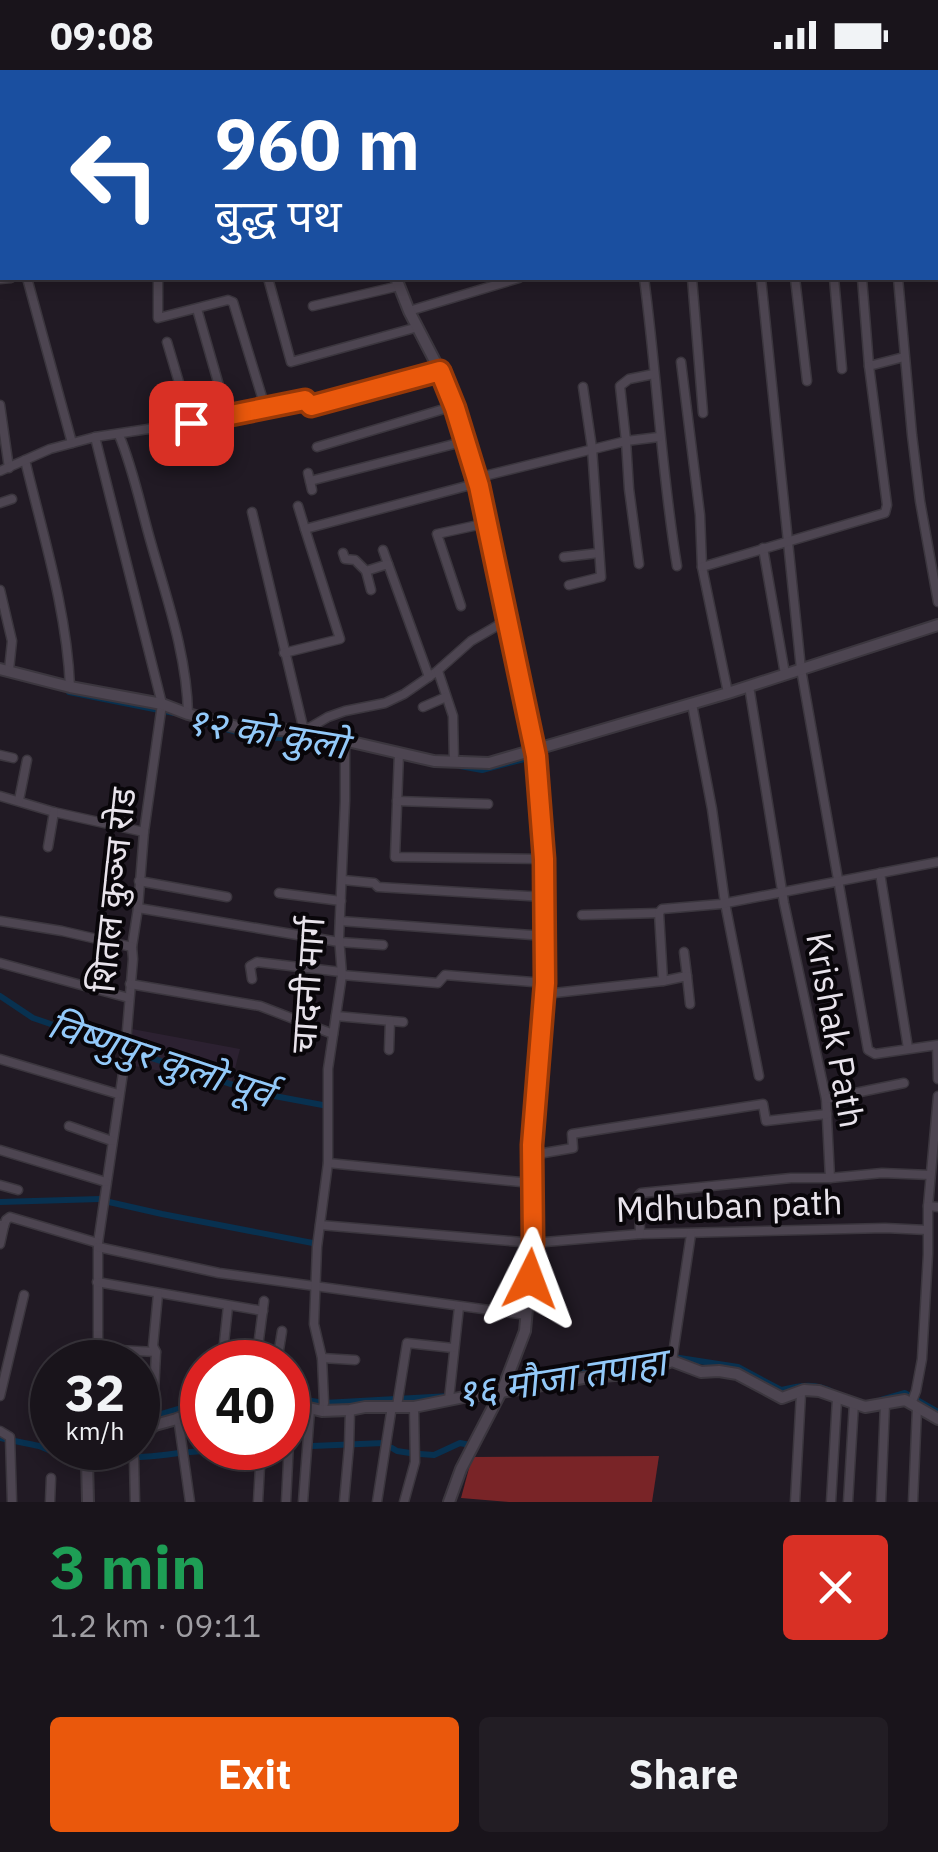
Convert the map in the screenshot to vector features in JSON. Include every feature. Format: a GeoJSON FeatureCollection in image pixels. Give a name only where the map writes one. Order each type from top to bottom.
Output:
{"type":"FeatureCollection","features":[{"type":"Feature","properties":{"kind":"street"},"geometry":{"type":"LineString","coordinates":[[28,280],[72,443]]}},
{"type":"Feature","properties":{"kind":"street"},"geometry":{"type":"LineString","coordinates":[[158,280],[158,318],[228,300],[236,306],[266,410]]}},
{"type":"Feature","properties":{"kind":"street"},"geometry":{"type":"LineString","coordinates":[[269,280],[291,362],[418,327]]}},
{"type":"Feature","properties":{"kind":"street"},"geometry":{"type":"LineString","coordinates":[[409,311],[512,280]]}},
{"type":"Feature","properties":{"kind":"street"},"geometry":{"type":"LineString","coordinates":[[644,280],[665,496],[677,566]]}},
{"type":"Feature","properties":{"kind":"street"},"geometry":{"type":"LineString","coordinates":[[692,280],[703,413]]}},
{"type":"Feature","properties":{"kind":"street"},"geometry":{"type":"LineString","coordinates":[[761,280],[801,669],[868,1050],[876,1054],[937,1044],[938,1078]]}},
{"type":"Feature","properties":{"kind":"street"},"geometry":{"type":"LineString","coordinates":[[795,280],[807,381]]}},
{"type":"Feature","properties":{"kind":"street"},"geometry":{"type":"LineString","coordinates":[[834,280],[842,369]]}},
{"type":"Feature","properties":{"kind":"street"},"geometry":{"type":"LineString","coordinates":[[702,567],[888,510],[862,280]]}},
{"type":"Feature","properties":{"kind":"street"},"geometry":{"type":"LineString","coordinates":[[898,280],[920,501],[938,602]]}},
{"type":"Feature","properties":{"kind":"street"},"geometry":{"type":"LineString","coordinates":[[312,306],[397,282],[440,371],[466,442],[535,750],[546,936],[532,1155],[533,1242],[527,1315],[525,1331],[500,1391],[449,1502]]}},
{"type":"Feature","properties":{"kind":"street"},"geometry":{"type":"LineString","coordinates":[[197,309],[228,417]]}},
{"type":"Feature","properties":{"kind":"street"},"geometry":{"type":"LineString","coordinates":[[167,342],[191,423]]}},
{"type":"Feature","properties":{"kind":"street"},"geometry":{"type":"LineString","coordinates":[[869,366],[904,356]]}},
{"type":"Feature","properties":{"kind":"street"},"geometry":{"type":"LineString","coordinates":[[681,362],[700,515],[702,567],[728,694]]}},
{"type":"Feature","properties":{"kind":"street"},"geometry":{"type":"LineString","coordinates":[[0,405],[4,470],[96,437],[228,417],[305,400],[311,406],[440,371]]}},
{"type":"Feature","properties":{"kind":"street"},"geometry":{"type":"LineString","coordinates":[[639,564],[620,386],[629,379],[654,374]]}},
{"type":"Feature","properties":{"kind":"street"},"geometry":{"type":"LineString","coordinates":[[569,586],[601,582],[592,448],[583,387]]}},
{"type":"Feature","properties":{"kind":"street"},"geometry":{"type":"LineString","coordinates":[[317,446],[454,406]]}},
{"type":"Feature","properties":{"kind":"street"},"geometry":{"type":"LineString","coordinates":[[119,434],[177,636],[188,692],[188,714]]}},
{"type":"Feature","properties":{"kind":"street"},"geometry":{"type":"LineString","coordinates":[[96,437],[162,704]]}},
{"type":"Feature","properties":{"kind":"street"},"geometry":{"type":"LineString","coordinates":[[306,530],[592,448],[659,437]]}},
{"type":"Feature","properties":{"kind":"street"},"geometry":{"type":"LineString","coordinates":[[310,482],[466,442]]}},
{"type":"Feature","properties":{"kind":"street"},"geometry":{"type":"LineString","coordinates":[[25,460],[56,589],[70,687]]}},
{"type":"Feature","properties":{"kind":"street"},"geometry":{"type":"LineString","coordinates":[[1,500],[12,499]]}},
{"type":"Feature","properties":{"kind":"street"},"geometry":{"type":"LineString","coordinates":[[284,653],[340,639],[298,506]]}},
{"type":"Feature","properties":{"kind":"street"},"geometry":{"type":"LineString","coordinates":[[252,512],[304,731]]}},
{"type":"Feature","properties":{"kind":"street"},"geometry":{"type":"LineString","coordinates":[[460,606],[437,534],[487,523]]}},
{"type":"Feature","properties":{"kind":"street"},"geometry":{"type":"LineString","coordinates":[[764,548],[785,674]]}},
{"type":"Feature","properties":{"kind":"street"},"geometry":{"type":"LineString","coordinates":[[384,550],[429,677]]}},
{"type":"Feature","properties":{"kind":"street"},"geometry":{"type":"LineString","coordinates":[[343,553],[366,571],[371,590]]}},
{"type":"Feature","properties":{"kind":"street"},"geometry":{"type":"LineString","coordinates":[[564,557],[599,553]]}},
{"type":"Feature","properties":{"kind":"street"},"geometry":{"type":"LineString","coordinates":[[366,571],[388,564]]}},
{"type":"Feature","properties":{"kind":"street"},"geometry":{"type":"LineString","coordinates":[[0,590],[12,641],[4,670],[162,704],[246,729],[304,731],[399,756],[489,764],[728,694],[938,625]]}},
{"type":"Feature","properties":{"kind":"street"},"geometry":{"type":"LineString","coordinates":[[304,731],[346,710],[384,703],[404,694],[438,671],[470,641],[508,620]]}},
{"type":"Feature","properties":{"kind":"street"},"geometry":{"type":"LineString","coordinates":[[438,671],[453,716],[454,762]]}},
{"type":"Feature","properties":{"kind":"street","name":"Krishak Path"},"geometry":{"type":"LineString","coordinates":[[749,686],[783,892],[826,1099],[830,1178]]}},
{"type":"Feature","properties":{"kind":"street"},"geometry":{"type":"LineString","coordinates":[[424,707],[446,696]]}},
{"type":"Feature","properties":{"kind":"street","name":"शितल कुञ्ज रोड"},"geometry":{"type":"LineString","coordinates":[[98,1340],[98,1245],[124,1066],[144,832],[162,704]]}},
{"type":"Feature","properties":{"kind":"street"},"geometry":{"type":"LineString","coordinates":[[692,704],[759,1076]]}},
{"type":"Feature","properties":{"kind":"street","name":"चादनी मार्ग"},"geometry":{"type":"LineString","coordinates":[[303,1502],[316,1411],[324,1403],[322,1358],[314,1324],[317,1246],[328,1163],[328,1069],[342,974],[345,743]]}},
{"type":"Feature","properties":{"kind":"street"},"geometry":{"type":"LineString","coordinates":[[0,755],[14,758]]}},
{"type":"Feature","properties":{"kind":"street"},"geometry":{"type":"LineString","coordinates":[[399,756],[395,857],[544,859]]}},
{"type":"Feature","properties":{"kind":"street"},"geometry":{"type":"LineString","coordinates":[[19,800],[27,760]]}},
{"type":"Feature","properties":{"kind":"street"},"geometry":{"type":"LineString","coordinates":[[0,796],[144,832]]}},
{"type":"Feature","properties":{"kind":"street"},"geometry":{"type":"LineString","coordinates":[[396,801],[488,804]]}},
{"type":"Feature","properties":{"kind":"street"},"geometry":{"type":"LineString","coordinates":[[48,847],[54,812]]}},
{"type":"Feature","properties":{"kind":"street"},"geometry":{"type":"LineString","coordinates":[[663,981],[659,913],[662,908],[726,903],[938,862]]}},
{"type":"Feature","properties":{"kind":"street"},"geometry":{"type":"LineString","coordinates":[[880,873],[908,1048]]}},
{"type":"Feature","properties":{"kind":"street"},"geometry":{"type":"LineString","coordinates":[[343,880],[374,883],[378,887],[544,898]]}},
{"type":"Feature","properties":{"kind":"street"},"geometry":{"type":"LineString","coordinates":[[140,881],[227,897]]}},
{"type":"Feature","properties":{"kind":"street"},"geometry":{"type":"LineString","coordinates":[[279,893],[342,902]]}},
{"type":"Feature","properties":{"kind":"street"},"geometry":{"type":"LineString","coordinates":[[138,908],[383,946]]}},
{"type":"Feature","properties":{"kind":"street"},"geometry":{"type":"LineString","coordinates":[[582,915],[659,913]]}},
{"type":"Feature","properties":{"kind":"street"},"geometry":{"type":"LineString","coordinates":[[0,921],[132,947]]}},
{"type":"Feature","properties":{"kind":"street"},"geometry":{"type":"LineString","coordinates":[[340,921],[546,936]]}},
{"type":"Feature","properties":{"kind":"street"},"geometry":{"type":"LineString","coordinates":[[684,952],[690,1004]]}},
{"type":"Feature","properties":{"kind":"street"},"geometry":{"type":"LineString","coordinates":[[252,979],[250,966],[257,962],[438,982],[445,975],[545,989],[687,976]]}},
{"type":"Feature","properties":{"kind":"street"},"geometry":{"type":"LineString","coordinates":[[0,963],[129,998]]}},
{"type":"Feature","properties":{"kind":"street"},"geometry":{"type":"LineString","coordinates":[[130,984],[260,1006],[333,1034]]}},
{"type":"Feature","properties":{"kind":"street"},"geometry":{"type":"LineString","coordinates":[[336,1016],[403,1022]]}},
{"type":"Feature","properties":{"kind":"street"},"geometry":{"type":"LineString","coordinates":[[389,1050],[390,1020]]}},
{"type":"Feature","properties":{"kind":"street"},"geometry":{"type":"LineString","coordinates":[[72,1030],[125,1048]]}},
{"type":"Feature","properties":{"kind":"street"},"geometry":{"type":"LineString","coordinates":[[0,1059],[118,1094]]}},
{"type":"Feature","properties":{"kind":"street"},"geometry":{"type":"LineString","coordinates":[[826,1099],[904,1083]]}},
{"type":"Feature","properties":{"kind":"street"},"geometry":{"type":"LineString","coordinates":[[912,1502],[914,1406],[922,1359],[928,1206],[938,1096]]}},
{"type":"Feature","properties":{"kind":"street"},"geometry":{"type":"LineString","coordinates":[[532,1155],[573,1148],[572,1134],[764,1104],[766,1121],[827,1114]]}},
{"type":"Feature","properties":{"kind":"street"},"geometry":{"type":"LineString","coordinates":[[69,1126],[112,1141]]}},
{"type":"Feature","properties":{"kind":"street"},"geometry":{"type":"LineString","coordinates":[[0,1150],[106,1182]]}},
{"type":"Feature","properties":{"kind":"street"},"geometry":{"type":"LineString","coordinates":[[328,1163],[531,1183]]}},
{"type":"Feature","properties":{"kind":"street"},"geometry":{"type":"LineString","coordinates":[[640,1234],[641,1193],[790,1178],[930,1175]]}},
{"type":"Feature","properties":{"kind":"street"},"geometry":{"type":"LineString","coordinates":[[0,1185],[18,1190]]}},
{"type":"Feature","properties":{"kind":"street"},"geometry":{"type":"LineString","coordinates":[[928,1206],[938,1206]]}},
{"type":"Feature","properties":{"kind":"street"},"geometry":{"type":"LineString","coordinates":[[0,1244],[2,1226],[10,1217],[98,1245],[219,1273],[527,1315]]}},
{"type":"Feature","properties":{"kind":"street","name":"Mdhuban path"},"geometry":{"type":"LineString","coordinates":[[320,1225],[533,1242],[640,1234],[927,1230]]}},
{"type":"Feature","properties":{"kind":"street"},"geometry":{"type":"LineString","coordinates":[[672,1360],[690,1234]]}},
{"type":"Feature","properties":{"kind":"street"},"geometry":{"type":"LineString","coordinates":[[927,1243],[938,1244]]}},
{"type":"Feature","properties":{"kind":"street"},"geometry":{"type":"LineString","coordinates":[[926,1264],[938,1264]]}},
{"type":"Feature","properties":{"kind":"street"},"geometry":{"type":"LineString","coordinates":[[97,1282],[228,1306],[263,1306],[259,1340]]}},
{"type":"Feature","properties":{"kind":"street"},"geometry":{"type":"LineString","coordinates":[[926,1291],[938,1291]]}},
{"type":"Feature","properties":{"kind":"street"},"geometry":{"type":"LineString","coordinates":[[154,1340],[158,1294]]}},
{"type":"Feature","properties":{"kind":"street"},"geometry":{"type":"LineString","coordinates":[[0,1396],[24,1295]]}},
{"type":"Feature","properties":{"kind":"street"},"geometry":{"type":"LineString","coordinates":[[224,1340],[228,1306]]}},
{"type":"Feature","properties":{"kind":"street"},"geometry":{"type":"LineString","coordinates":[[450,1394],[459,1308]]}},
{"type":"Feature","properties":{"kind":"street"},"geometry":{"type":"LineString","coordinates":[[281,1340],[282,1331]]}},
{"type":"Feature","properties":{"kind":"street"},"geometry":{"type":"LineString","coordinates":[[377,1502],[406,1343],[453,1348]]}},
{"type":"Feature","properties":{"kind":"street"},"geometry":{"type":"LineString","coordinates":[[322,1358],[355,1360]]}},
{"type":"Feature","properties":{"kind":"street"},"geometry":{"type":"LineString","coordinates":[[310,1409],[350,1410],[396,1402],[414,1407],[450,1394],[474,1395],[640,1373],[672,1360],[701,1372],[737,1374],[782,1398],[804,1390],[865,1406],[904,1400],[938,1419]]}},
{"type":"Feature","properties":{"kind":"street"},"geometry":{"type":"LineString","coordinates":[[795,1502],[801,1392]]}},
{"type":"Feature","properties":{"kind":"street"},"geometry":{"type":"LineString","coordinates":[[831,1502],[838,1399]]}},
{"type":"Feature","properties":{"kind":"street"},"geometry":{"type":"LineString","coordinates":[[848,1502],[854,1404]]}},
{"type":"Feature","properties":{"kind":"street"},"geometry":{"type":"LineString","coordinates":[[882,1502],[884,1404]]}},
{"type":"Feature","properties":{"kind":"street"},"geometry":{"type":"LineString","coordinates":[[404,1502],[415,1462],[414,1407]]}},
{"type":"Feature","properties":{"kind":"street"},"geometry":{"type":"LineString","coordinates":[[344,1502],[350,1410]]}},
{"type":"Feature","properties":{"kind":"street"},"geometry":{"type":"LineString","coordinates":[[160,1418],[178,1416],[190,1502]]}},
{"type":"Feature","properties":{"kind":"street"},"geometry":{"type":"LineString","coordinates":[[0,1431],[12,1456],[12,1502]]}},
{"type":"Feature","properties":{"kind":"street"},"geometry":{"type":"LineString","coordinates":[[0,1460],[12,1456]]}},
{"type":"Feature","properties":{"kind":"street"},"geometry":{"type":"LineString","coordinates":[[88,1470],[88,1502]]}},
{"type":"Feature","properties":{"kind":"street"},"geometry":{"type":"LineString","coordinates":[[134,1470],[135,1502]]}},
{"type":"Feature","properties":{"kind":"street"},"geometry":{"type":"LineString","coordinates":[[258,1502],[259,1470]]}},
{"type":"Feature","properties":{"kind":"street"},"geometry":{"type":"LineString","coordinates":[[286,1502],[288,1470]]}},
{"type":"Feature","properties":{"kind":"street"},"geometry":{"type":"LineString","coordinates":[[50,1502],[51,1478]]}},
{"type":"Feature","properties":{"kind":"shaded area"},"geometry":{"type":"Polygon","coordinates":[[[132,1029],[240,1049],[231,1084],[129,1065],[132,1029]]]}},
{"type":"Feature","properties":{"kind":"shaded area"},"geometry":{"type":"Polygon","coordinates":[[[659,1456],[652,1502],[461,1498],[472,1457],[659,1456]]]}},
{"type":"Feature","properties":{"kind":"waterway","name":"१२ को कुलो"},"geometry":{"type":"LineString","coordinates":[[69,692],[174,713]]}},
{"type":"Feature","properties":{"kind":"waterway","name":"१२ को कुलो"},"geometry":{"type":"LineString","coordinates":[[200,722],[256,737],[340,744]]}},
{"type":"Feature","properties":{"kind":"waterway","name":"१२ को कुलो"},"geometry":{"type":"LineString","coordinates":[[460,766],[482,770],[536,756]]}},
{"type":"Feature","properties":{"kind":"waterway","name":"विष्णुपुर कुलो पूर्व"},"geometry":{"type":"LineString","coordinates":[[0,996],[33,1018],[74,1032]]}},
{"type":"Feature","properties":{"kind":"waterway","name":"विष्णुपुर कुलो पूर्व"},"geometry":{"type":"LineString","coordinates":[[124,1049],[258,1093],[328,1106]]}},
{"type":"Feature","properties":{"kind":"waterway"},"geometry":{"type":"LineString","coordinates":[[0,1202],[100,1199]]}},
{"type":"Feature","properties":{"kind":"waterway"},"geometry":{"type":"LineString","coordinates":[[109,1202],[318,1244]]}},
{"type":"Feature","properties":{"kind":"waterway","name":"१६ मौजा तपाहा"},"geometry":{"type":"LineString","coordinates":[[566,1376],[660,1355],[738,1367],[781,1390],[813,1386],[832,1392]]}},
{"type":"Feature","properties":{"kind":"waterway","name":"१६ मौजा तपाहा"},"geometry":{"type":"LineString","coordinates":[[881,1400],[905,1393],[938,1412]]}},
{"type":"Feature","properties":{"kind":"waterway","name":"१६ मौजा तपाहा"},"geometry":{"type":"LineString","coordinates":[[310,1401],[450,1396]]}},
{"type":"Feature","properties":{"kind":"waterway","name":"१६ मौजा तपाहा"},"geometry":{"type":"LineString","coordinates":[[160,1415],[180,1409]]}},
{"type":"Feature","properties":{"kind":"waterway"},"geometry":{"type":"LineString","coordinates":[[0,1438],[72,1457],[179,1453]]}},
{"type":"Feature","properties":{"kind":"waterway"},"geometry":{"type":"LineString","coordinates":[[312,1446],[384,1443]]}},
{"type":"Feature","properties":{"kind":"waterway"},"geometry":{"type":"LineString","coordinates":[[420,1454],[434,1455],[460,1443],[470,1445]]}},
{"type":"Feature","properties":{"kind":"waterway"},"geometry":{"type":"LineString","coordinates":[[392,1448],[410,1453]]}},
{"type":"Feature","properties":{"kind":"route"},"geometry":{"type":"LineString","coordinates":[[191,423],[305,400],[311,406],[440,371],[455,408],[479,486],[536,756],[544,859],[545,983],[532,1145],[530,1279]]}}]}
